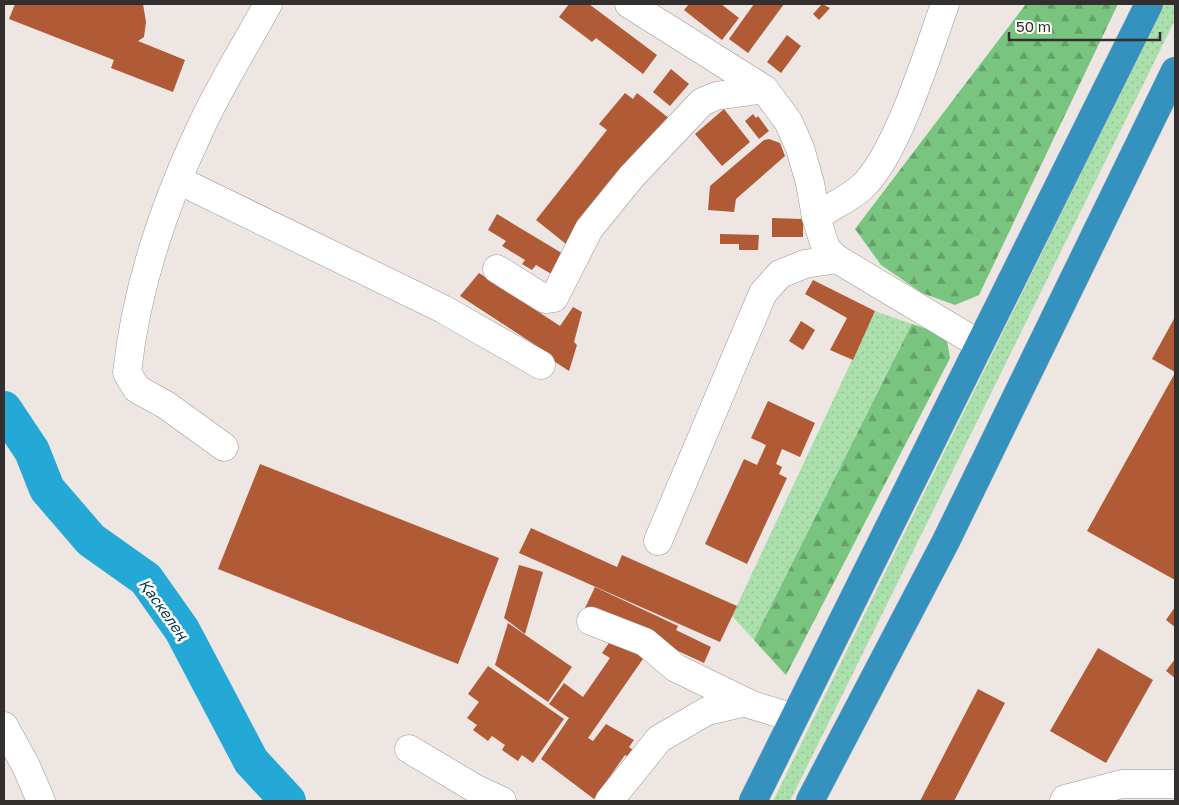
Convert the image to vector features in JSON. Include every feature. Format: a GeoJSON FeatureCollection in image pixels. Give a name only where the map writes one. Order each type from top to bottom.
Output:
{"type":"FeatureCollection","features":[{"type":"Feature","properties":{"kind":"highway"},"geometry":{"type":"LineString","coordinates":[[1125,50],[1133,4]]}},
{"type":"Feature","properties":{"kind":"highway"},"geometry":{"type":"LineString","coordinates":[[753,801],[1149,4]]}},
{"type":"Feature","properties":{"kind":"highway"},"geometry":{"type":"LineString","coordinates":[[810,801],[946,541],[1175,71]]}},
{"type":"Feature","properties":{"kind":"highway"},"geometry":{"type":"LineString","coordinates":[[1115,196],[1175,102]]}},
{"type":"Feature","properties":{"kind":"lane"},"geometry":{"type":"LineString","coordinates":[[224,447],[166,405],[138,389],[127,373],[132,329],[155,241],[178,180],[201,126],[268,4]]}},
{"type":"Feature","properties":{"kind":"lane"},"geometry":{"type":"LineString","coordinates":[[630,4],[764,88],[788,121],[800,148],[810,183],[816,217],[826,248],[837,260],[979,344]]}},
{"type":"Feature","properties":{"kind":"lane"},"geometry":{"type":"LineString","coordinates":[[816,217],[861,188],[873,174],[897,133],[945,4]]}},
{"type":"Feature","properties":{"kind":"lane"},"geometry":{"type":"LineString","coordinates":[[497,269],[545,300],[554,298],[589,229],[632,176],[702,102],[716,96],[764,88]]}},
{"type":"Feature","properties":{"kind":"lane"},"geometry":{"type":"LineString","coordinates":[[178,180],[443,309],[542,365]]}},
{"type":"Feature","properties":{"kind":"lane"},"geometry":{"type":"LineString","coordinates":[[658,541],[764,293],[780,274],[805,264],[837,260]]}},
{"type":"Feature","properties":{"kind":"lane"},"geometry":{"type":"LineString","coordinates":[[591,621],[645,642],[676,668],[746,702],[794,718]]}},
{"type":"Feature","properties":{"kind":"lane"},"geometry":{"type":"LineString","coordinates":[[608,801],[659,739],[707,711],[746,702]]}},
{"type":"Feature","properties":{"kind":"lane"},"geometry":{"type":"LineString","coordinates":[[4,726],[26,766],[41,801]]}},
{"type":"Feature","properties":{"kind":"lane"},"geometry":{"type":"LineString","coordinates":[[409,749],[476,790],[502,801]]}},
{"type":"Feature","properties":{"kind":"lane"},"geometry":{"type":"LineString","coordinates":[[1064,801],[1065,799],[1122,784],[1175,784]]}},
{"type":"Feature","properties":{"kind":"green space"},"geometry":{"type":"Polygon","coordinates":[[[1026,4],[1118,4],[979,295],[955,305],[922,293],[881,265],[855,229],[1026,4]]]}},
{"type":"Feature","properties":{"kind":"green space"},"geometry":{"type":"Polygon","coordinates":[[[1164,4],[1175,4],[1175,20],[790,801],[773,801],[1164,4]]]}},
{"type":"Feature","properties":{"kind":"green space"},"geometry":{"type":"Polygon","coordinates":[[[875,311],[946,336],[950,358],[786,675],[732,616],[875,311]]]}},
{"type":"Feature","properties":{"kind":"green space"},"geometry":{"type":"Polygon","coordinates":[[[912,324],[946,336],[950,358],[786,675],[754,640],[912,324]]]}},
{"type":"Feature","properties":{"kind":"building"},"geometry":{"type":"Polygon","coordinates":[[[15,4],[143,4],[146,22],[144,37],[138,41],[185,60],[173,92],[111,68],[114,60],[9,19],[15,4]]]}},
{"type":"Feature","properties":{"kind":"building"},"geometry":{"type":"Polygon","coordinates":[[[569,4],[589,4],[657,55],[643,74],[596,38],[592,42],[559,17],[569,4]]]}},
{"type":"Feature","properties":{"kind":"building"},"geometry":{"type":"Polygon","coordinates":[[[689,4],[721,4],[739,18],[722,40],[684,10],[689,4]]]}},
{"type":"Feature","properties":{"kind":"building"},"geometry":{"type":"Polygon","coordinates":[[[754,4],[784,4],[748,53],[729,39],[754,4]]]}},
{"type":"Feature","properties":{"kind":"building"},"geometry":{"type":"Polygon","coordinates":[[[822,4],[830,8],[819,20],[813,14],[822,4]]]}},
{"type":"Feature","properties":{"kind":"building"},"geometry":{"type":"Polygon","coordinates":[[[787,35],[801,46],[781,73],[767,62],[787,35]]]}},
{"type":"Feature","properties":{"kind":"building"},"geometry":{"type":"Polygon","coordinates":[[[671,69],[689,84],[670,106],[653,92],[671,69]]]}},
{"type":"Feature","properties":{"kind":"building"},"geometry":{"type":"Polygon","coordinates":[[[625,93],[633,99],[637,93],[675,123],[566,244],[536,220],[607,130],[599,124],[625,93]]]}},
{"type":"Feature","properties":{"kind":"building"},"geometry":{"type":"Polygon","coordinates":[[[724,109],[750,142],[722,166],[695,134],[724,109]]]}},
{"type":"Feature","properties":{"kind":"building"},"geometry":{"type":"Polygon","coordinates":[[[753,114],[756,118],[758,116],[769,131],[759,139],[745,121],[753,114]]]}},
{"type":"Feature","properties":{"kind":"building"},"geometry":{"type":"Polygon","coordinates":[[[769,139],[780,143],[785,156],[736,199],[734,212],[708,210],[710,186],[764,140],[769,139]]]}},
{"type":"Feature","properties":{"kind":"building"},"geometry":{"type":"Polygon","coordinates":[[[497,214],[570,258],[558,278],[536,265],[532,270],[522,264],[525,260],[502,246],[506,241],[488,230],[497,214]]]}},
{"type":"Feature","properties":{"kind":"building"},"geometry":{"type":"Polygon","coordinates":[[[772,218],[803,219],[803,237],[772,237],[772,218]]]}},
{"type":"Feature","properties":{"kind":"building"},"geometry":{"type":"Polygon","coordinates":[[[720,234],[759,235],[758,250],[739,250],[739,244],[720,244],[720,234]]]}},
{"type":"Feature","properties":{"kind":"building"},"geometry":{"type":"Polygon","coordinates":[[[479,273],[560,326],[573,307],[582,312],[574,342],[577,345],[569,371],[549,358],[552,356],[460,296],[479,273]]]}},
{"type":"Feature","properties":{"kind":"building"},"geometry":{"type":"Polygon","coordinates":[[[813,280],[875,311],[853,360],[830,350],[847,318],[805,294],[813,280]]]}},
{"type":"Feature","properties":{"kind":"building"},"geometry":{"type":"Polygon","coordinates":[[[1175,317],[1175,372],[1152,359],[1175,317]]]}},
{"type":"Feature","properties":{"kind":"building"},"geometry":{"type":"Polygon","coordinates":[[[801,321],[815,330],[803,350],[789,341],[801,321]]]}},
{"type":"Feature","properties":{"kind":"building"},"geometry":{"type":"Polygon","coordinates":[[[1175,373],[1175,580],[1087,531],[1175,373]]]}},
{"type":"Feature","properties":{"kind":"building"},"geometry":{"type":"Polygon","coordinates":[[[768,401],[815,423],[800,457],[782,449],[776,464],[782,467],[779,474],[787,478],[747,564],[705,544],[744,459],[757,465],[766,445],[751,438],[768,401]]]}},
{"type":"Feature","properties":{"kind":"building"},"geometry":{"type":"Polygon","coordinates":[[[260,464],[499,558],[458,664],[218,569],[260,464]]]}},
{"type":"Feature","properties":{"kind":"building"},"geometry":{"type":"Polygon","coordinates":[[[531,528],[617,567],[622,555],[737,606],[720,642],[519,553],[531,528]]]}},
{"type":"Feature","properties":{"kind":"building"},"geometry":{"type":"Polygon","coordinates":[[[519,565],[543,572],[525,634],[504,618],[519,565]]]}},
{"type":"Feature","properties":{"kind":"building"},"geometry":{"type":"Polygon","coordinates":[[[595,587],[678,626],[676,630],[711,647],[704,663],[585,608],[595,587]]]}},
{"type":"Feature","properties":{"kind":"building"},"geometry":{"type":"Polygon","coordinates":[[[1175,607],[1175,627],[1166,620],[1175,607]]]}},
{"type":"Feature","properties":{"kind":"building"},"geometry":{"type":"Polygon","coordinates":[[[508,623],[572,667],[548,702],[495,665],[508,623]]]}},
{"type":"Feature","properties":{"kind":"building"},"geometry":{"type":"Polygon","coordinates":[[[615,634],[645,656],[588,738],[593,741],[606,724],[634,740],[629,747],[637,753],[633,760],[625,755],[594,799],[541,759],[569,718],[549,704],[564,683],[583,697],[610,658],[602,653],[615,634]]]}},
{"type":"Feature","properties":{"kind":"building"},"geometry":{"type":"Polygon","coordinates":[[[1098,648],[1153,680],[1106,763],[1050,731],[1098,648]]]}},
{"type":"Feature","properties":{"kind":"building"},"geometry":{"type":"Polygon","coordinates":[[[1175,659],[1175,678],[1166,671],[1175,659]]]}},
{"type":"Feature","properties":{"kind":"building"},"geometry":{"type":"Polygon","coordinates":[[[488,666],[564,719],[533,763],[522,755],[518,761],[502,750],[505,745],[492,736],[488,741],[473,730],[477,725],[467,718],[479,702],[468,694],[488,666]]]}},
{"type":"Feature","properties":{"kind":"building"},"geometry":{"type":"Polygon","coordinates":[[[978,689],[1005,703],[954,801],[920,801],[978,689]]]}},
{"type":"Feature","properties":{"kind":"waterway","name":"Қаскелең"},"geometry":{"type":"LineString","coordinates":[[4,409],[32,451],[47,489],[91,540],[146,579],[182,630],[251,761],[288,801]]}}]}
